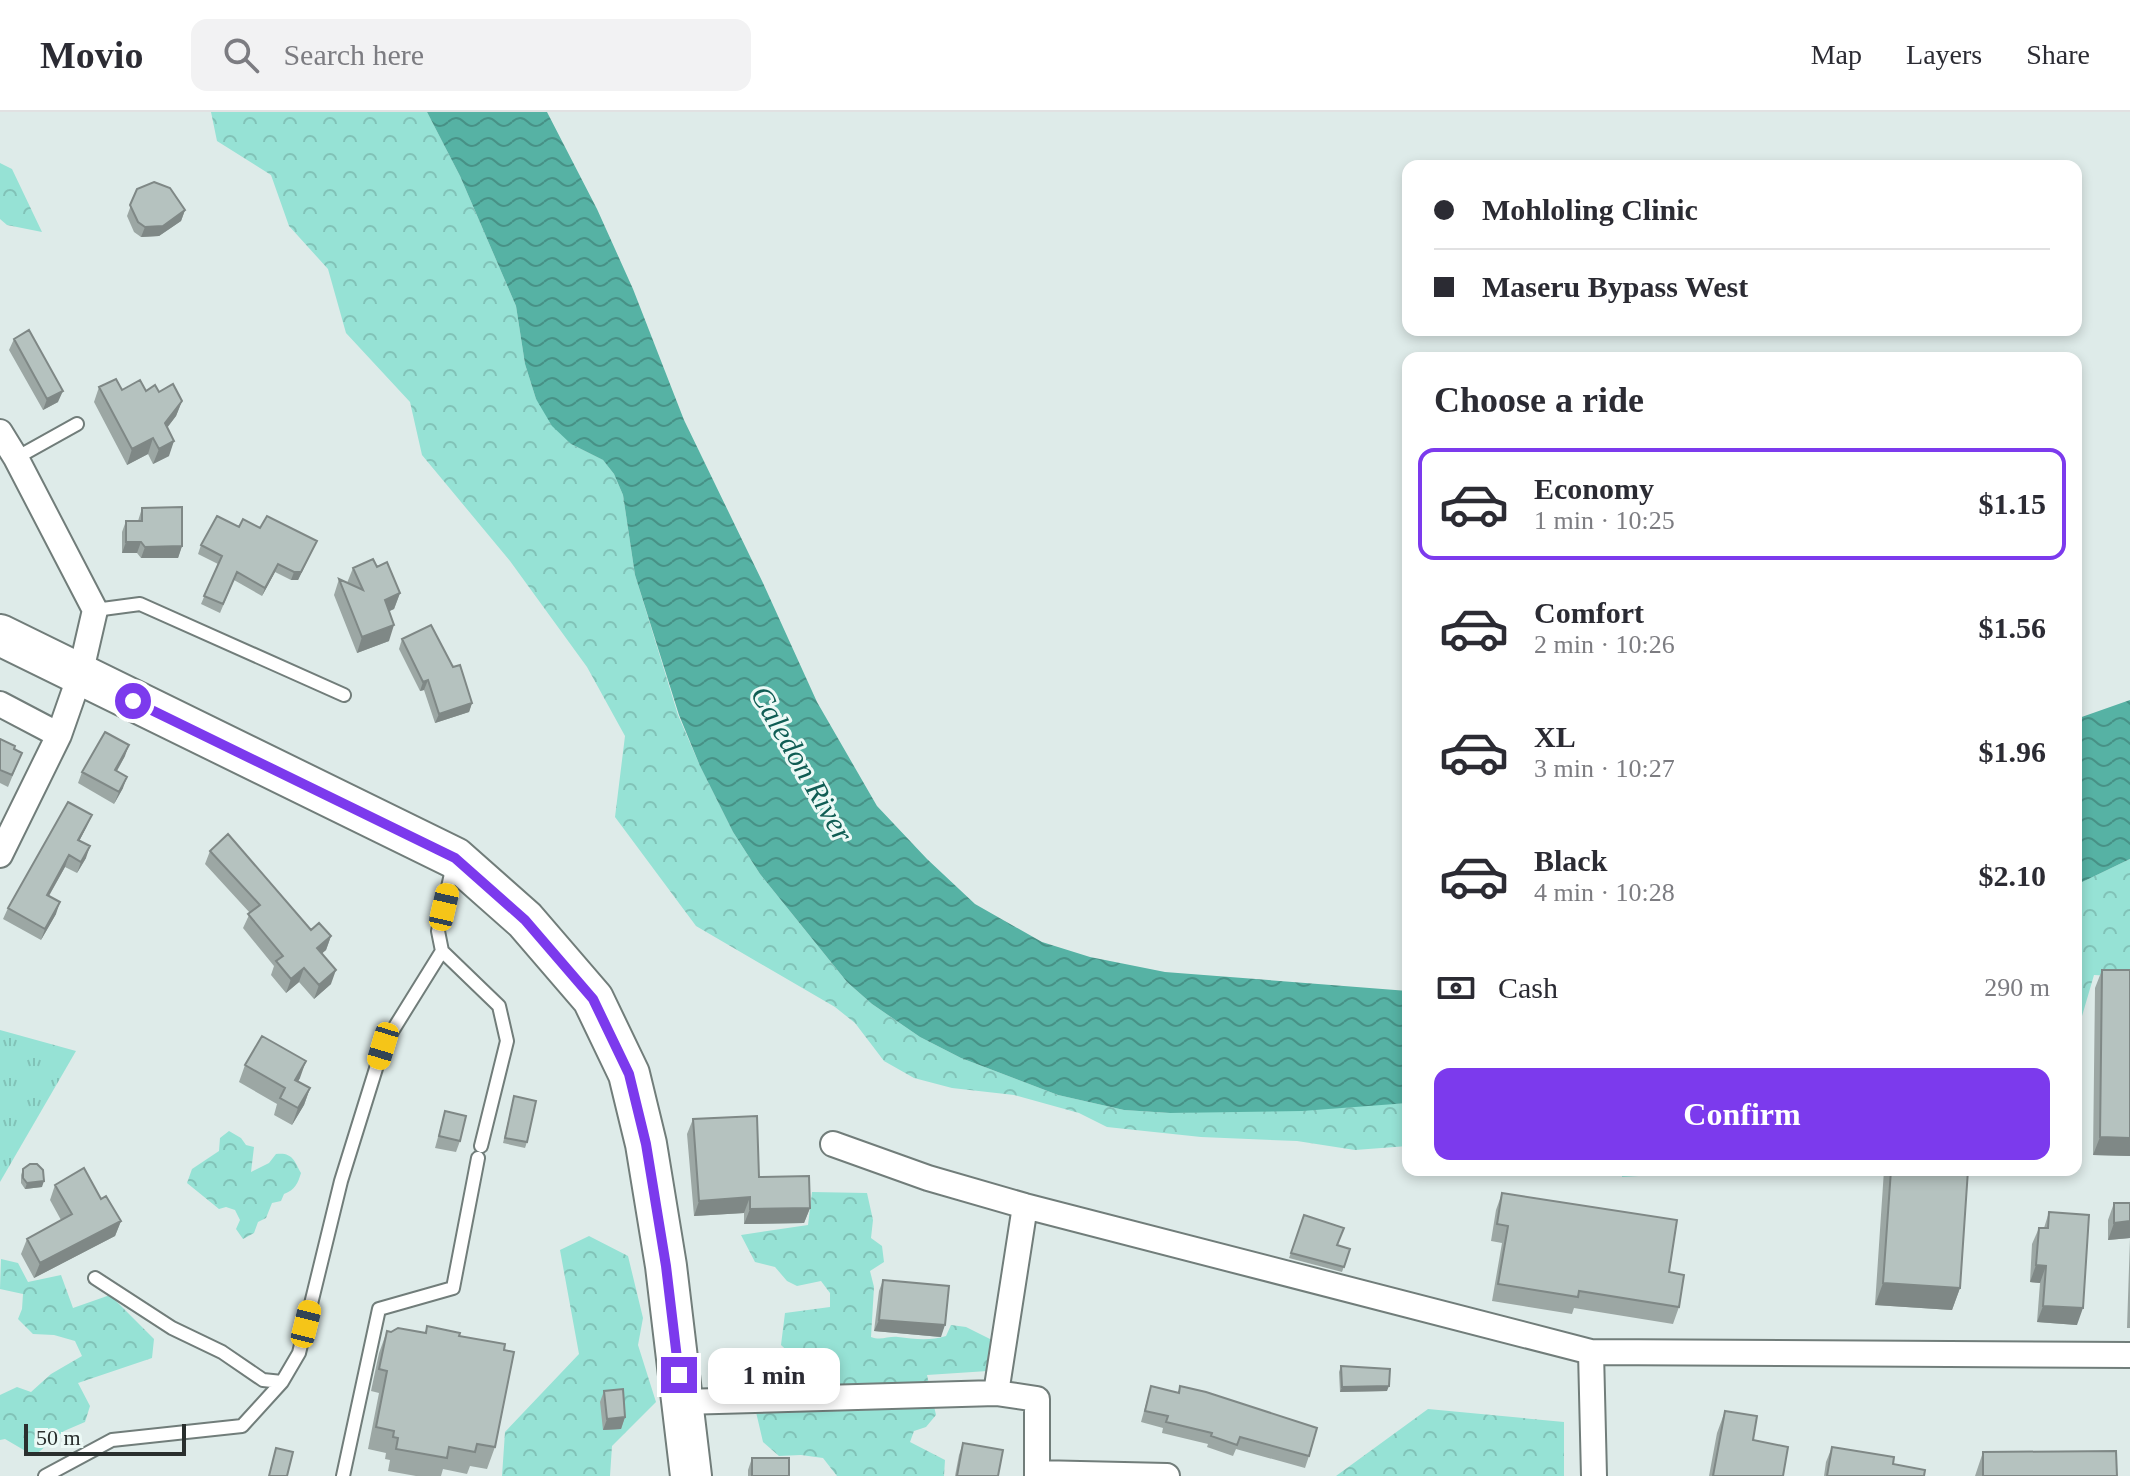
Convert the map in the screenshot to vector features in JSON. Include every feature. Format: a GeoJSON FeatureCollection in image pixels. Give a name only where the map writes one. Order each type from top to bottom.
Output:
{"type":"FeatureCollection","features":[{"type":"Feature","properties":{"kind":"main road"},"geometry":{"type":"LineString","coordinates":[[0,635],[455,858],[525,920],[593,999],[629,1074],[646,1144],[691,1476]]}},
{"type":"Feature","properties":{"kind":"street"},"geometry":{"type":"LineString","coordinates":[[0,432],[95,610],[80,675],[59,735],[0,855]]}},
{"type":"Feature","properties":{"kind":"street"},"geometry":{"type":"LineString","coordinates":[[0,704],[59,735]]}},
{"type":"Feature","properties":{"kind":"street"},"geometry":{"type":"LineString","coordinates":[[833,1144],[928,1178],[1025,1206],[1591,1352],[2130,1355]]}},
{"type":"Feature","properties":{"kind":"street"},"geometry":{"type":"LineString","coordinates":[[996,1393],[1025,1206]]}},
{"type":"Feature","properties":{"kind":"street"},"geometry":{"type":"LineString","coordinates":[[1591,1352],[1594,1476]]}},
{"type":"Feature","properties":{"kind":"street"},"geometry":{"type":"LineString","coordinates":[[682,1402],[996,1393],[1037,1399],[1037,1474],[1167,1476]]}},
{"type":"Feature","properties":{"kind":"lane"},"geometry":{"type":"LineString","coordinates":[[16,458],[77,424]]}},
{"type":"Feature","properties":{"kind":"lane"},"geometry":{"type":"LineString","coordinates":[[95,610],[140,604],[344,695]]}},
{"type":"Feature","properties":{"kind":"lane"},"geometry":{"type":"LineString","coordinates":[[343,1476],[379,1309],[453,1288],[480,1152],[507,1041],[499,1006],[442,951],[438,931],[455,858]]}},
{"type":"Feature","properties":{"kind":"lane"},"geometry":{"type":"LineString","coordinates":[[45,1476],[112,1440],[242,1426],[282,1382],[299,1353],[341,1181],[383,1046],[442,951]]}},
{"type":"Feature","properties":{"kind":"lane"},"geometry":{"type":"LineString","coordinates":[[95,1278],[172,1328],[222,1352],[263,1380],[282,1382]]}},
{"type":"Feature","properties":{"kind":"green space"},"geometry":{"type":"Polygon","coordinates":[[[211,112],[427,112],[460,176],[516,306],[525,364],[536,399],[571,444],[603,460],[614,474],[623,495],[635,575],[678,715],[700,766],[733,832],[760,874],[847,982],[872,1004],[920,1037],[961,1058],[1058,1095],[1124,1110],[1170,1113],[1402,1103],[1402,1146],[1355,1150],[1297,1141],[1201,1137],[1107,1127],[1079,1113],[1014,1095],[952,1088],[914,1078],[884,1061],[855,1023],[835,1007],[696,926],[615,817],[625,736],[587,667],[510,561],[422,455],[410,402],[346,333],[328,269],[289,226],[271,175],[217,141],[211,112]]]}},
{"type":"Feature","properties":{"kind":"green space"},"geometry":{"type":"Polygon","coordinates":[[[0,163],[12,169],[42,232],[7,225],[0,219],[0,163]]]}},
{"type":"Feature","properties":{"kind":"green space"},"geometry":{"type":"Polygon","coordinates":[[[2130,859],[2130,977],[2094,975],[2082,1016],[2082,882],[2130,859]]]}},
{"type":"Feature","properties":{"kind":"green space"},"geometry":{"type":"Polygon","coordinates":[[[0,1030],[76,1051],[0,1182],[0,1030]]]}},
{"type":"Feature","properties":{"kind":"green space"},"geometry":{"type":"Polygon","coordinates":[[[229,1131],[246,1145],[254,1147],[251,1172],[269,1163],[276,1154],[286,1154],[301,1173],[297,1183],[284,1194],[281,1201],[272,1203],[266,1218],[258,1222],[254,1233],[243,1239],[236,1229],[240,1220],[235,1210],[226,1207],[219,1209],[187,1183],[192,1169],[219,1151],[220,1138],[229,1131]]]}},
{"type":"Feature","properties":{"kind":"green space"},"geometry":{"type":"Polygon","coordinates":[[[812,1192],[867,1193],[873,1220],[871,1238],[882,1246],[884,1262],[870,1271],[874,1287],[871,1337],[934,1339],[946,1336],[951,1325],[966,1327],[1002,1345],[1003,1370],[927,1375],[936,1415],[926,1427],[914,1431],[910,1442],[945,1460],[944,1476],[837,1476],[823,1458],[779,1456],[763,1442],[756,1412],[784,1378],[802,1365],[781,1345],[785,1313],[830,1307],[830,1293],[821,1281],[797,1286],[787,1281],[775,1267],[755,1262],[741,1235],[808,1225],[812,1192]]]}},
{"type":"Feature","properties":{"kind":"green space"},"geometry":{"type":"Polygon","coordinates":[[[589,1236],[628,1256],[643,1318],[638,1345],[656,1402],[612,1446],[610,1476],[502,1476],[505,1432],[579,1354],[560,1250],[589,1236]]]}},
{"type":"Feature","properties":{"kind":"green space"},"geometry":{"type":"Polygon","coordinates":[[[1,1259],[18,1263],[28,1282],[61,1275],[73,1308],[110,1295],[154,1339],[152,1358],[78,1383],[90,1406],[85,1422],[64,1431],[34,1456],[5,1439],[0,1440],[0,1395],[17,1387],[31,1392],[51,1374],[82,1356],[75,1341],[54,1335],[33,1334],[18,1319],[23,1294],[0,1289],[1,1259]]]}},
{"type":"Feature","properties":{"kind":"green space"},"geometry":{"type":"Polygon","coordinates":[[[1428,1409],[1564,1422],[1564,1476],[1336,1476],[1428,1409]]]}},
{"type":"Feature","properties":{"kind":"water","name":"Caledon River"},"geometry":{"type":"Polygon","coordinates":[[[427,112],[547,112],[597,209],[633,289],[684,420],[817,702],[877,806],[927,859],[975,904],[1042,942],[1090,957],[1165,972],[1402,991],[1402,1103],[1302,1111],[1170,1113],[1124,1110],[1058,1095],[961,1058],[920,1037],[872,1004],[847,982],[760,874],[733,832],[700,766],[679,715],[635,575],[623,495],[614,474],[603,460],[571,444],[552,426],[536,399],[525,364],[516,306],[460,176],[427,112]]]}},
{"type":"Feature","properties":{"kind":"water"},"geometry":{"type":"Polygon","coordinates":[[[2130,700],[2130,859],[2082,882],[2082,717],[2130,700]]]}},
{"type":"Feature","properties":{"kind":"building"},"geometry":{"type":"Polygon","coordinates":[[[154,182],[170,188],[185,210],[163,226],[145,227],[138,222],[130,205],[137,189],[154,182]]]}},
{"type":"Feature","properties":{"kind":"building"},"geometry":{"type":"Polygon","coordinates":[[[29,330],[63,391],[47,399],[14,339],[29,330]]]}},
{"type":"Feature","properties":{"kind":"building"},"geometry":{"type":"Polygon","coordinates":[[[116,379],[122,390],[140,380],[146,391],[155,385],[159,392],[173,384],[182,401],[165,423],[174,441],[159,449],[153,438],[132,449],[99,387],[116,379]]]}},
{"type":"Feature","properties":{"kind":"building"},"geometry":{"type":"Polygon","coordinates":[[[182,507],[182,546],[145,547],[141,542],[126,542],[126,521],[142,521],[142,508],[182,507]]]}},
{"type":"Feature","properties":{"kind":"building"},"geometry":{"type":"Polygon","coordinates":[[[217,516],[239,527],[243,519],[260,528],[267,516],[317,541],[301,572],[278,564],[265,588],[237,572],[223,604],[204,596],[222,556],[201,545],[217,516]]]}},
{"type":"Feature","properties":{"kind":"building"},"geometry":{"type":"Polygon","coordinates":[[[373,559],[377,567],[387,562],[400,593],[385,600],[394,625],[362,637],[339,579],[363,590],[353,568],[373,559]]]}},
{"type":"Feature","properties":{"kind":"building"},"geometry":{"type":"Polygon","coordinates":[[[431,625],[453,667],[460,665],[472,703],[439,714],[428,680],[423,682],[402,639],[431,625]]]}},
{"type":"Feature","properties":{"kind":"building"},"geometry":{"type":"Polygon","coordinates":[[[105,732],[129,745],[115,770],[127,777],[119,792],[82,772],[105,732]]]}},
{"type":"Feature","properties":{"kind":"building"},"geometry":{"type":"Polygon","coordinates":[[[0,739],[22,753],[12,775],[0,770],[0,739]]]}},
{"type":"Feature","properties":{"kind":"building"},"geometry":{"type":"Polygon","coordinates":[[[68,802],[92,815],[78,840],[90,846],[81,862],[69,855],[47,895],[60,902],[45,929],[8,908],[68,802]]]}},
{"type":"Feature","properties":{"kind":"building"},"geometry":{"type":"Polygon","coordinates":[[[228,834],[311,930],[319,923],[331,936],[317,948],[336,970],[319,985],[304,968],[291,979],[276,961],[283,956],[248,914],[260,905],[210,851],[228,834]]]}},
{"type":"Feature","properties":{"kind":"building"},"geometry":{"type":"Polygon","coordinates":[[[2102,970],[2130,970],[2130,1138],[2100,1137],[2102,970]]]}},
{"type":"Feature","properties":{"kind":"building"},"geometry":{"type":"Polygon","coordinates":[[[262,1036],[306,1061],[295,1080],[310,1088],[298,1108],[280,1098],[285,1088],[245,1065],[262,1036]]]}},
{"type":"Feature","properties":{"kind":"building"},"geometry":{"type":"Polygon","coordinates":[[[514,1096],[536,1101],[527,1142],[505,1138],[514,1096]]]}},
{"type":"Feature","properties":{"kind":"building"},"geometry":{"type":"Polygon","coordinates":[[[445,1111],[466,1116],[460,1141],[439,1136],[445,1111]]]}},
{"type":"Feature","properties":{"kind":"building"},"geometry":{"type":"Polygon","coordinates":[[[757,1116],[759,1177],[809,1176],[810,1208],[750,1209],[750,1197],[699,1201],[693,1119],[757,1116]]]}},
{"type":"Feature","properties":{"kind":"building"},"geometry":{"type":"Polygon","coordinates":[[[37,1164],[43,1170],[44,1181],[27,1183],[23,1178],[23,1169],[37,1164]]]}},
{"type":"Feature","properties":{"kind":"building"},"geometry":{"type":"Polygon","coordinates":[[[84,1168],[101,1199],[106,1196],[121,1221],[40,1263],[27,1239],[72,1214],[55,1185],[84,1168]]]}},
{"type":"Feature","properties":{"kind":"building"},"geometry":{"type":"Polygon","coordinates":[[[1891,1176],[1968,1176],[1960,1288],[1883,1283],[1891,1176]]]}},
{"type":"Feature","properties":{"kind":"building"},"geometry":{"type":"Polygon","coordinates":[[[1502,1193],[1677,1220],[1669,1272],[1684,1275],[1679,1307],[1579,1291],[1578,1297],[1498,1284],[1508,1226],[1497,1224],[1502,1193]]]}},
{"type":"Feature","properties":{"kind":"building"},"geometry":{"type":"Polygon","coordinates":[[[2114,1203],[2130,1203],[2130,1221],[2114,1223],[2114,1203]]]}},
{"type":"Feature","properties":{"kind":"building"},"geometry":{"type":"Polygon","coordinates":[[[2049,1212],[2089,1215],[2083,1308],[2043,1306],[2046,1266],[2036,1265],[2039,1228],[2048,1228],[2049,1212]]]}},
{"type":"Feature","properties":{"kind":"building"},"geometry":{"type":"Polygon","coordinates":[[[1304,1215],[1344,1228],[1337,1245],[1350,1249],[1344,1267],[1291,1253],[1304,1215]]]}},
{"type":"Feature","properties":{"kind":"building"},"geometry":{"type":"Polygon","coordinates":[[[883,1280],[949,1286],[945,1325],[879,1320],[883,1280]]]}},
{"type":"Feature","properties":{"kind":"building"},"geometry":{"type":"Polygon","coordinates":[[[427,1326],[460,1333],[459,1336],[505,1344],[504,1350],[514,1352],[495,1447],[477,1444],[475,1452],[449,1447],[447,1458],[396,1449],[398,1438],[393,1437],[394,1431],[376,1427],[387,1371],[379,1369],[387,1331],[398,1328],[426,1333],[427,1326]]]}},
{"type":"Feature","properties":{"kind":"building"},"geometry":{"type":"Polygon","coordinates":[[[1341,1366],[1390,1369],[1389,1386],[1342,1387],[1341,1366]]]}},
{"type":"Feature","properties":{"kind":"building"},"geometry":{"type":"Polygon","coordinates":[[[1151,1386],[1179,1393],[1180,1386],[1206,1392],[1317,1428],[1309,1456],[1240,1437],[1237,1445],[1211,1436],[1212,1433],[1166,1422],[1168,1416],[1145,1411],[1151,1386]]]}},
{"type":"Feature","properties":{"kind":"building"},"geometry":{"type":"Polygon","coordinates":[[[623,1389],[625,1417],[607,1419],[604,1391],[623,1389]]]}},
{"type":"Feature","properties":{"kind":"building"},"geometry":{"type":"Polygon","coordinates":[[[1725,1411],[1757,1416],[1753,1440],[1788,1447],[1783,1476],[1713,1476],[1725,1411]]]}},
{"type":"Feature","properties":{"kind":"building"},"geometry":{"type":"Polygon","coordinates":[[[963,1443],[1003,1450],[998,1476],[957,1476],[963,1443]]]}},
{"type":"Feature","properties":{"kind":"building"},"geometry":{"type":"Polygon","coordinates":[[[1832,1447],[1894,1457],[1893,1464],[1925,1470],[1924,1476],[1827,1476],[1832,1447]]]}},
{"type":"Feature","properties":{"kind":"building"},"geometry":{"type":"Polygon","coordinates":[[[276,1448],[293,1452],[287,1476],[269,1476],[276,1448]]]}},
{"type":"Feature","properties":{"kind":"building"},"geometry":{"type":"Polygon","coordinates":[[[2116,1451],[2117,1476],[1983,1476],[1983,1452],[2116,1451]]]}},
{"type":"Feature","properties":{"kind":"building"},"geometry":{"type":"Polygon","coordinates":[[[752,1458],[789,1458],[789,1476],[752,1476],[752,1458]]]}},
{"type":"Feature","properties":{"kind":"route"},"geometry":{"type":"LineString","coordinates":[[133,701],[455,858],[525,920],[593,999],[629,1074],[646,1144],[666,1266],[679,1375]]}}]}
